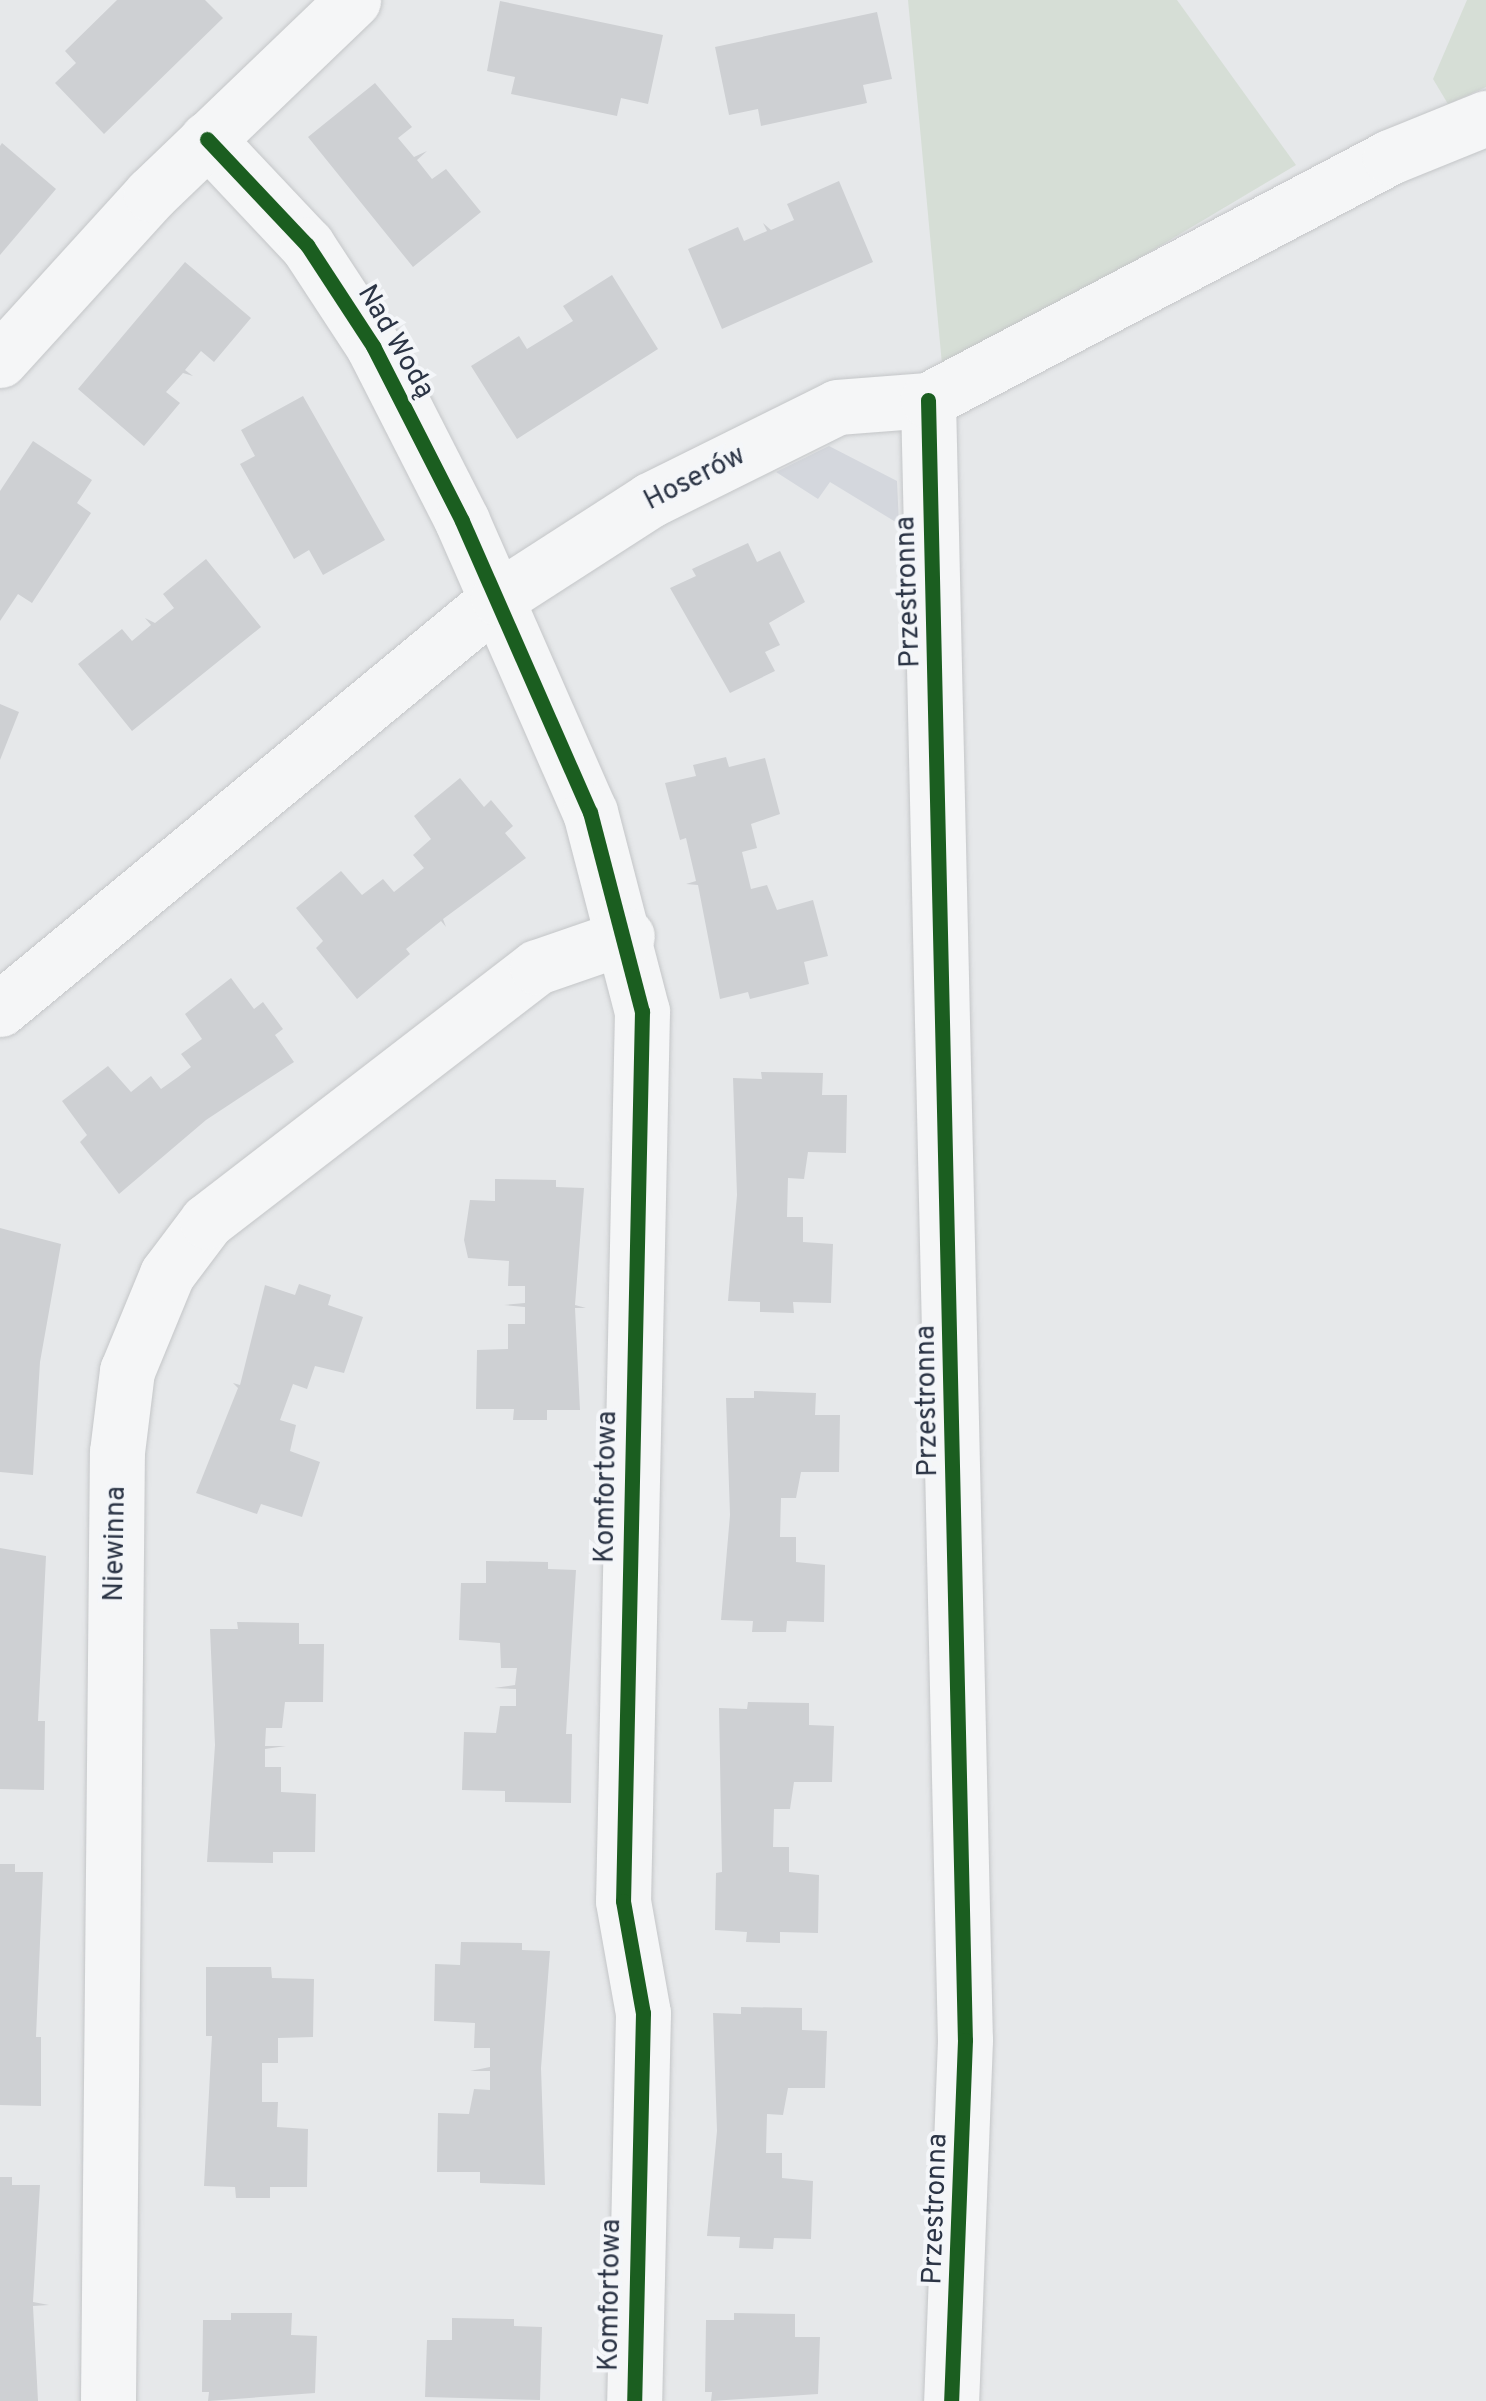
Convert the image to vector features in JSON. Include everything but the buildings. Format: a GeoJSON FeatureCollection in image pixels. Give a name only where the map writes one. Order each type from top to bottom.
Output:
{"type":"FeatureCollection","features":[{"type":"Feature","properties":{"kind":"street"},"geometry":{"type":"LineString","coordinates":[[0,360],[207,139],[353,0]]}},
{"type":"Feature","properties":{"kind":"street","name":"Hoserów"},"geometry":{"type":"LineString","coordinates":[[0,1009],[498,598],[650,500],[837,408],[928,400],[1390,157],[1486,118]]}},
{"type":"Feature","properties":{"kind":"street","name":"Nad Wodą"},"geometry":{"type":"LineString","coordinates":[[207,139],[307,245],[373,346],[498,598]]}},
{"type":"Feature","properties":{"kind":"street","name":"Przestronna"},"geometry":{"type":"LineString","coordinates":[[928,400],[965,2040],[951,2401]]}},
{"type":"Feature","properties":{"kind":"street","name":"Komfortowa"},"geometry":{"type":"LineString","coordinates":[[498,598],[590,812],[627,936],[642,1011],[623,1901],[643,2013],[634,2401]]}},
{"type":"Feature","properties":{"kind":"street","name":"Niewinna"},"geometry":{"type":"LineString","coordinates":[[108,2401],[117,1452],[128,1371],[168,1274],[207,1221],[537,966],[627,936]]}},
{"type":"Feature","properties":{"kind":"shaded area"},"geometry":{"type":"Polygon","coordinates":[[[908,0],[1177,0],[1296,165],[943,375],[908,0]]]}},
{"type":"Feature","properties":{"kind":"shaded area"},"geometry":{"type":"Polygon","coordinates":[[[1467,0],[1486,0],[1486,87],[1448,104],[1433,79],[1467,0]]]}},
{"type":"Feature","properties":{"kind":"shaded area"},"geometry":{"type":"Polygon","coordinates":[[[829,446],[897,481],[899,524],[830,482],[818,499],[776,472],[829,446]]]}},
{"type":"Feature","properties":{"kind":"cycle path"},"geometry":{"type":"LineString","coordinates":[[207,139],[307,245],[373,346],[462,521],[590,812],[642,1011],[623,1901],[643,2013],[634,2401]]}},
{"type":"Feature","properties":{"kind":"cycle path"},"geometry":{"type":"LineString","coordinates":[[928,400],[965,2040],[951,2401]]}}]}
